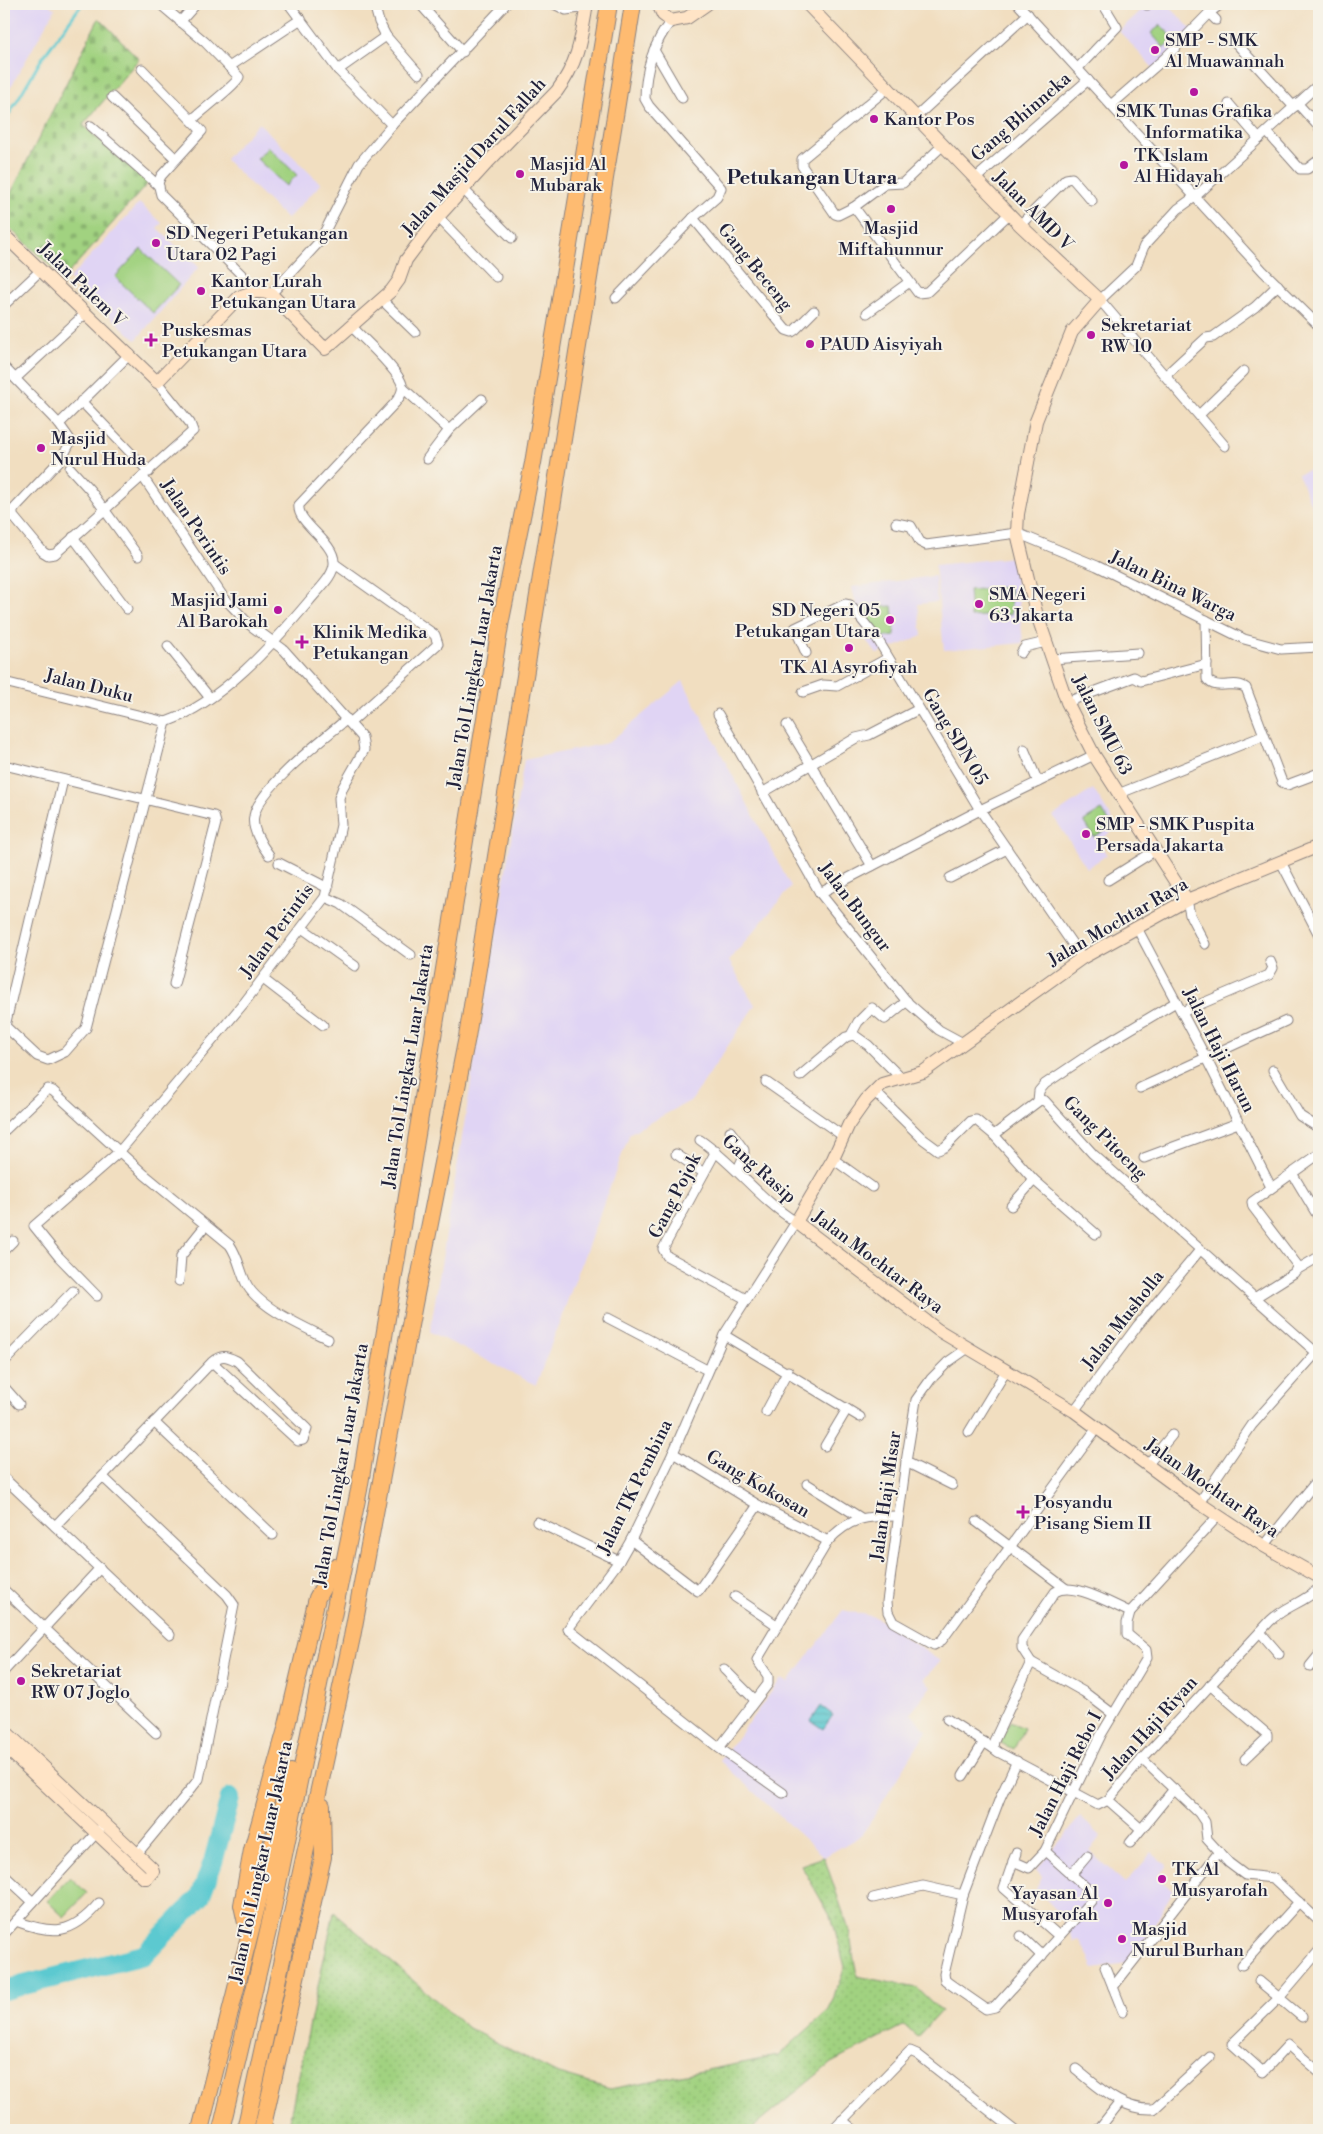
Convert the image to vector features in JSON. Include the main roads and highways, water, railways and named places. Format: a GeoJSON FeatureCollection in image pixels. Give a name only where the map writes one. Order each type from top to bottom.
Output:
{"type":"FeatureCollection","features":[{"type":"Feature","properties":{"kind":"highway","name":"Jalan Tol Lingkar Luar Jakarta"},"geometry":{"type":"LineString","coordinates":[[221,2130],[271,1918],[359,1490],[501,620],[532,463],[609,4]]}},
{"type":"Feature","properties":{"kind":"highway"},"geometry":{"type":"LineString","coordinates":[[245,2130],[359,1600],[414,1304],[467,1037],[633,4]]}},
{"type":"Feature","properties":{"kind":"highway"},"geometry":{"type":"LineString","coordinates":[[200,2130],[302,1731],[342,1518],[359,1490]]}},
{"type":"Feature","properties":{"kind":"highway"},"geometry":{"type":"LineString","coordinates":[[262,2130],[323,1857],[322,1778]]}},
{"type":"Feature","properties":{"kind":"water"},"geometry":{"type":"Polygon","coordinates":[[[821,1706],[833,1715],[823,1729],[811,1721],[821,1706]]]}},
{"type":"Feature","properties":{"kind":"waterway"},"geometry":{"type":"LineString","coordinates":[[4,123],[41,60],[82,4]]}},
{"type":"Feature","properties":{"kind":"waterway"},"geometry":{"type":"LineString","coordinates":[[4,1990],[144,1955],[200,1897],[213,1862],[230,1798]]}},
{"type":"Feature","properties":{"kind":"place","name":"SMP - SMK Al Muawannah"},"geometry":{"type":"Point","coordinates":[1155,50]}},
{"type":"Feature","properties":{"kind":"place","name":"SMK Tunas Grafika Informatika"},"geometry":{"type":"Point","coordinates":[1194,92]}},
{"type":"Feature","properties":{"kind":"place","name":"Kantor Pos"},"geometry":{"type":"Point","coordinates":[874,119]}},
{"type":"Feature","properties":{"kind":"place","name":"TK Islam Al Hidayah"},"geometry":{"type":"Point","coordinates":[1124,165]}},
{"type":"Feature","properties":{"kind":"place","name":"Masjid Al Mubarak"},"geometry":{"type":"Point","coordinates":[520,174]}},
{"type":"Feature","properties":{"kind":"place","name":"Masjid Miftahunnur"},"geometry":{"type":"Point","coordinates":[891,209]}},
{"type":"Feature","properties":{"kind":"place","name":"SD Negeri Petukangan Utara 02 Pagi"},"geometry":{"type":"Point","coordinates":[156,243]}},
{"type":"Feature","properties":{"kind":"place","name":"Kantor Lurah Petukangan Utara"},"geometry":{"type":"Point","coordinates":[201,291]}},
{"type":"Feature","properties":{"kind":"place","name":"Sekretariat RW 10"},"geometry":{"type":"Point","coordinates":[1091,335]}},
{"type":"Feature","properties":{"kind":"place","name":"Puskesmas Petukangan Utara"},"geometry":{"type":"Point","coordinates":[151,340]}},
{"type":"Feature","properties":{"kind":"place","name":"PAUD Aisyiyah"},"geometry":{"type":"Point","coordinates":[810,344]}},
{"type":"Feature","properties":{"kind":"place","name":"Masjid Nurul Huda"},"geometry":{"type":"Point","coordinates":[41,448]}},
{"type":"Feature","properties":{"kind":"place","name":"SMA Negeri 63 Jakarta"},"geometry":{"type":"Point","coordinates":[979,604]}},
{"type":"Feature","properties":{"kind":"place","name":"Masjid Jami Al Barokah"},"geometry":{"type":"Point","coordinates":[278,610]}},
{"type":"Feature","properties":{"kind":"place","name":"SD Negeri 05 Petukangan Utara"},"geometry":{"type":"Point","coordinates":[890,620]}},
{"type":"Feature","properties":{"kind":"place","name":"Klinik Medika Petukangan"},"geometry":{"type":"Point","coordinates":[302,642]}},
{"type":"Feature","properties":{"kind":"place","name":"TK Al Asyrofiyah"},"geometry":{"type":"Point","coordinates":[849,648]}},
{"type":"Feature","properties":{"kind":"place","name":"SMP - SMK Puspita Persada Jakarta"},"geometry":{"type":"Point","coordinates":[1086,834]}},
{"type":"Feature","properties":{"kind":"place","name":"Posyandu Pisang Siem II"},"geometry":{"type":"Point","coordinates":[1023,1512]}},
{"type":"Feature","properties":{"kind":"place","name":"Sekretariat RW 07 Joglo"},"geometry":{"type":"Point","coordinates":[21,1681]}},
{"type":"Feature","properties":{"kind":"place","name":"TK Al Musyarofah"},"geometry":{"type":"Point","coordinates":[1162,1879]}},
{"type":"Feature","properties":{"kind":"place","name":"Yayasan Al Musyarofah"},"geometry":{"type":"Point","coordinates":[1108,1903]}},
{"type":"Feature","properties":{"kind":"place","name":"Masjid Nurul Burhan"},"geometry":{"type":"Point","coordinates":[1122,1939]}},
{"type":"Feature","properties":{"kind":"district","name":"Petukangan Utara"},"geometry":{"type":"Point","coordinates":[812,178]}}]}
